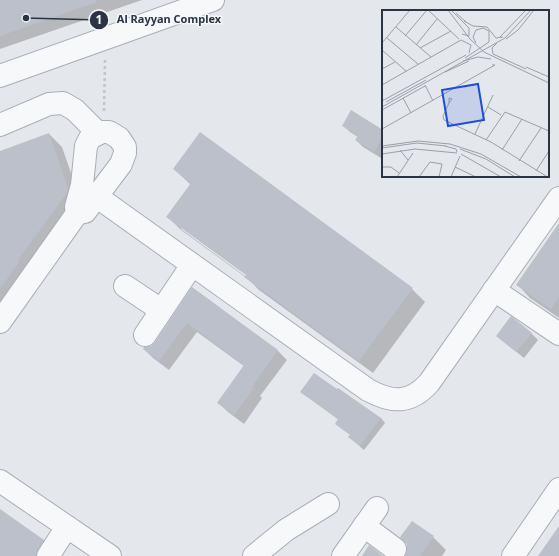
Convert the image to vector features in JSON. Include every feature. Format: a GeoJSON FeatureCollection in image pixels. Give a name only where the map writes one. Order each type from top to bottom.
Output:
{"type":"FeatureCollection","features":[{"type":"Feature","properties":{"kind":"street"},"geometry":{"type":"LineString","coordinates":[[0,76],[213,0]]}},
{"type":"Feature","properties":{"kind":"street"},"geometry":{"type":"LineString","coordinates":[[0,125],[56,102],[70,105],[97,134]]}},
{"type":"Feature","properties":{"kind":"street"},"geometry":{"type":"LineString","coordinates":[[109,132],[119,138],[125,148],[125,153],[121,164],[85,212],[78,212],[76,207],[82,185],[86,146],[97,134],[109,132]]}},
{"type":"Feature","properties":{"kind":"street"},"geometry":{"type":"LineString","coordinates":[[96,196],[368,390],[384,398],[392,400],[409,398],[427,386],[559,198]]}},
{"type":"Feature","properties":{"kind":"street"},"geometry":{"type":"LineString","coordinates":[[0,322],[78,212]]}},
{"type":"Feature","properties":{"kind":"street"},"geometry":{"type":"LineString","coordinates":[[145,334],[192,265]]}},
{"type":"Feature","properties":{"kind":"street"},"geometry":{"type":"LineString","coordinates":[[125,286],[161,310]]}},
{"type":"Feature","properties":{"kind":"street"},"geometry":{"type":"LineString","coordinates":[[494,290],[559,334]]}},
{"type":"Feature","properties":{"kind":"street"},"geometry":{"type":"LineString","coordinates":[[0,481],[110,556]]}},
{"type":"Feature","properties":{"kind":"street"},"geometry":{"type":"LineString","coordinates":[[513,556],[559,489]]}},
{"type":"Feature","properties":{"kind":"street"},"geometry":{"type":"LineString","coordinates":[[254,556],[286,530],[328,504]]}},
{"type":"Feature","properties":{"kind":"street"},"geometry":{"type":"LineString","coordinates":[[343,556],[377,508]]}},
{"type":"Feature","properties":{"kind":"street"},"geometry":{"type":"LineString","coordinates":[[364,526],[395,548]]}},
{"type":"Feature","properties":{"kind":"street"},"geometry":{"type":"LineString","coordinates":[[48,556],[67,527]]}},
{"type":"Feature","properties":{"kind":"path"},"geometry":{"type":"LineString","coordinates":[[97,134],[106,77],[103,40]]}},
{"type":"Feature","properties":{"kind":"building"},"geometry":{"type":"Polygon","coordinates":[[[0,0],[96,0],[97,2],[0,36],[0,0]]]}},
{"type":"Feature","properties":{"kind":"building"},"geometry":{"type":"Polygon","coordinates":[[[351,110],[382,129],[382,140],[374,152],[355,140],[358,136],[342,126],[351,110]]]}},
{"type":"Feature","properties":{"kind":"building"},"geometry":{"type":"Polygon","coordinates":[[[200,132],[413,288],[359,361],[244,277],[246,275],[166,217],[191,183],[173,169],[200,132]]]}},
{"type":"Feature","properties":{"kind":"building"},"geometry":{"type":"Polygon","coordinates":[[[49,133],[68,188],[67,193],[18,260],[19,262],[0,289],[0,151],[49,133]]]}},
{"type":"Feature","properties":{"kind":"building"},"geometry":{"type":"Polygon","coordinates":[[[559,223],[559,297],[551,309],[516,285],[559,223]]]}},
{"type":"Feature","properties":{"kind":"building"},"geometry":{"type":"Polygon","coordinates":[[[192,287],[278,350],[252,387],[254,388],[234,415],[217,403],[244,365],[187,323],[159,361],[143,349],[144,347],[151,346],[155,342],[192,287]]]}},
{"type":"Feature","properties":{"kind":"building"},"geometry":{"type":"Polygon","coordinates":[[[511,316],[532,333],[516,352],[496,336],[511,316]]]}},
{"type":"Feature","properties":{"kind":"building"},"geometry":{"type":"Polygon","coordinates":[[[314,373],[381,418],[360,446],[348,437],[350,435],[335,424],[338,419],[300,392],[314,373]]]}},
{"type":"Feature","properties":{"kind":"building"},"geometry":{"type":"Polygon","coordinates":[[[0,509],[44,540],[38,549],[36,556],[0,556],[0,509]]]}},
{"type":"Feature","properties":{"kind":"building"},"geometry":{"type":"Polygon","coordinates":[[[412,521],[434,536],[420,556],[405,556],[407,544],[400,537],[412,521]]]}},
{"type":"Feature","properties":{"kind":"building"},"geometry":{"type":"Polygon","coordinates":[[[559,526],[559,556],[538,556],[559,526]]]}},
{"type":"Feature","properties":{"kind":"building"},"geometry":{"type":"Polygon","coordinates":[[[369,545],[383,556],[362,556],[369,545]]]}},
{"type":"Feature","properties":{"kind":"place","name":"Al Rayyan Complex"},"geometry":{"type":"Point","coordinates":[26,18]}}]}
